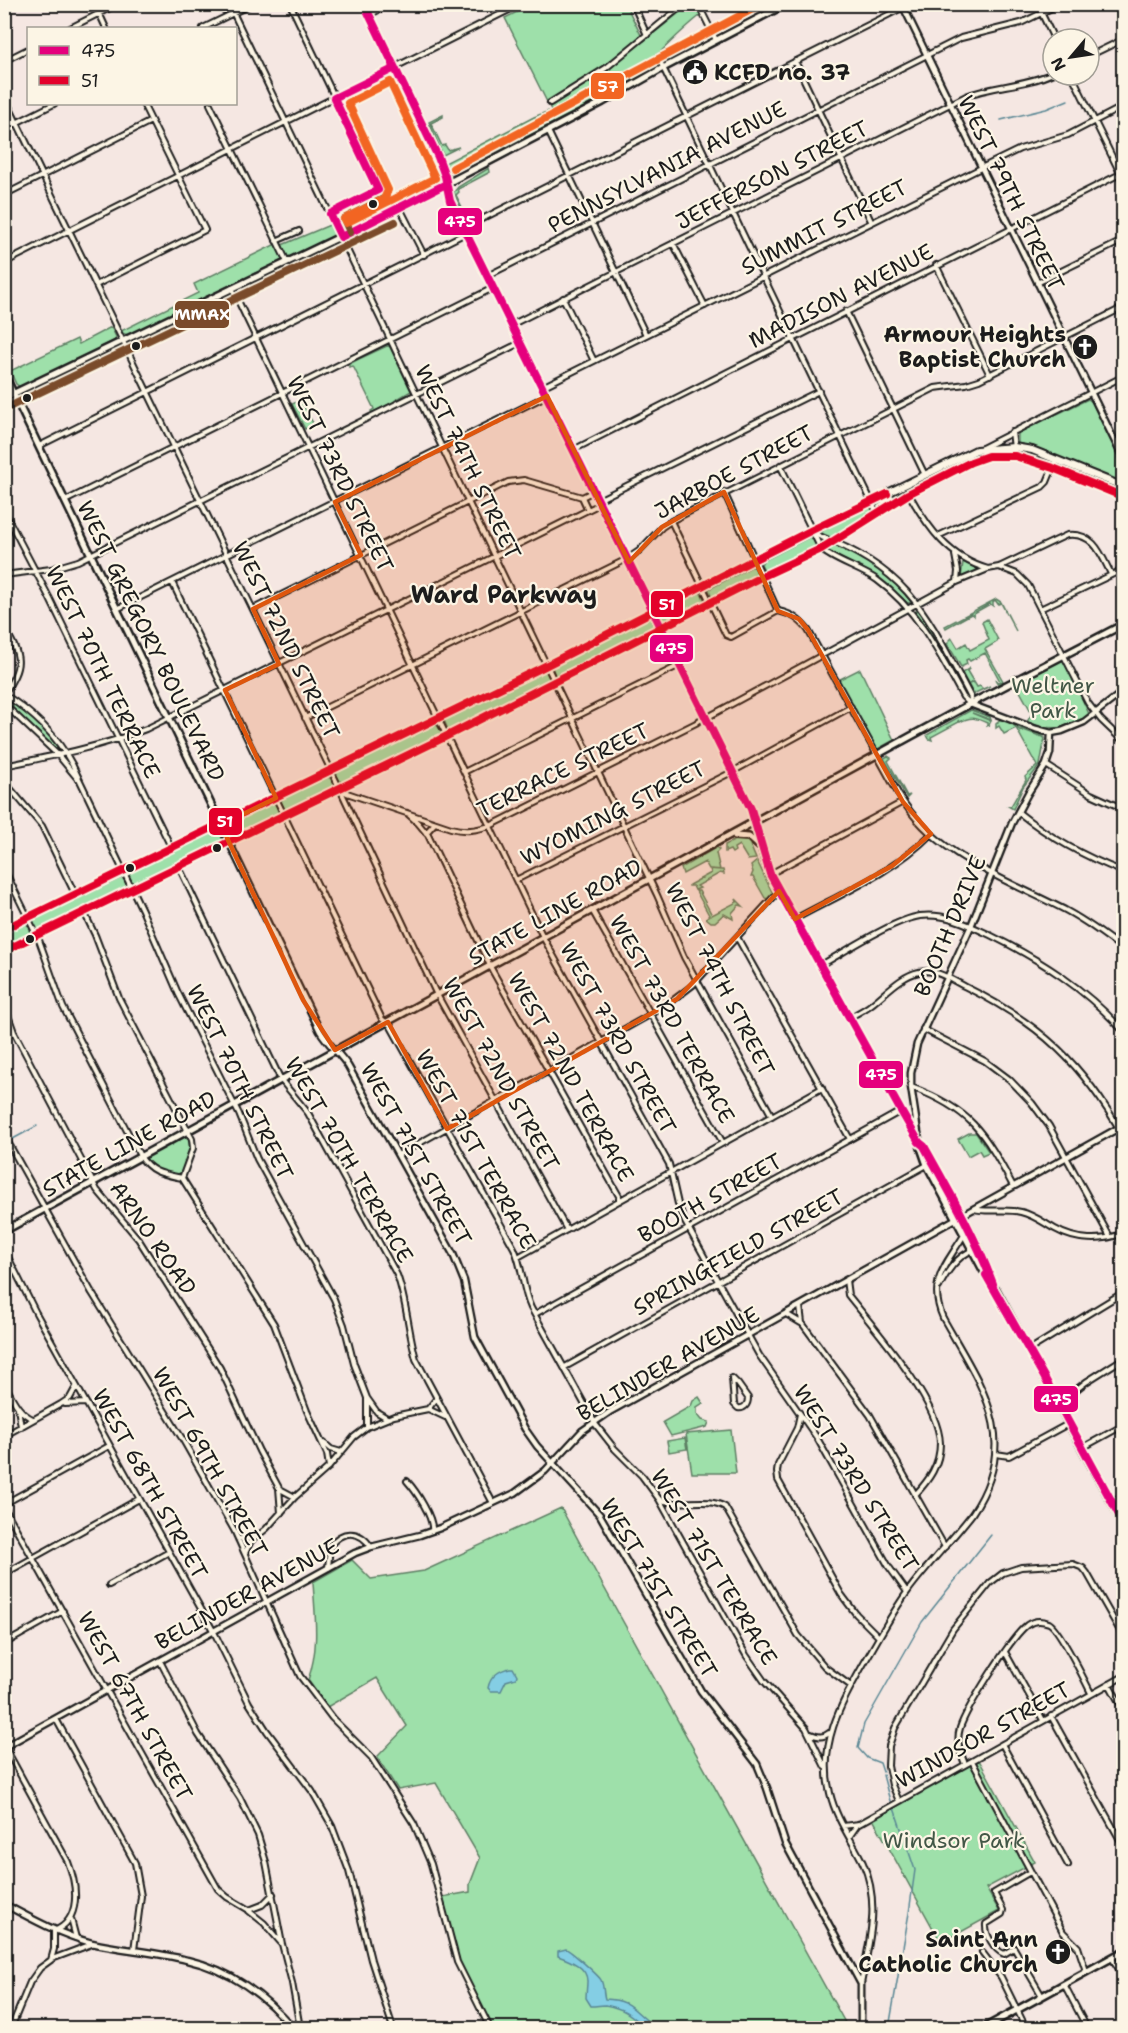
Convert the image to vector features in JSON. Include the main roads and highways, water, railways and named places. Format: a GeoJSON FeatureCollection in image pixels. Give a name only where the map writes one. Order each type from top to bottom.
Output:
{"type":"FeatureCollection","features":[{"type":"Feature","properties":{"kind":"main road"},"geometry":{"type":"LineString","coordinates":[[364,4],[440,160],[446,176],[450,201],[756,822],[761,848],[770,874],[919,1142],[927,1165],[987,1267],[993,1284]]}},
{"type":"Feature","properties":{"kind":"main road"},"geometry":{"type":"LineString","coordinates":[[4,398],[400,208],[786,4]]}},
{"type":"Feature","properties":{"kind":"main road","name":"WEST GREGORY BOULEVARD"},"geometry":{"type":"LineString","coordinates":[[4,374],[229,842]]}},
{"type":"Feature","properties":{"kind":"main road"},"geometry":{"type":"LineString","coordinates":[[4,929],[438,719],[976,450],[1014,447],[1032,450],[1124,487]]}},
{"type":"Feature","properties":{"kind":"main road"},"geometry":{"type":"LineString","coordinates":[[4,951],[340,789],[821,549],[908,494],[971,462],[988,456],[1015,456],[1053,468],[1124,497]]}},
{"type":"Feature","properties":{"kind":"main road","name":"STATE LINE ROAD"},"geometry":{"type":"LineString","coordinates":[[4,1231],[970,704],[1124,624]]}},
{"type":"Feature","properties":{"kind":"main road"},"geometry":{"type":"LineString","coordinates":[[728,837],[746,836],[754,840],[761,848]]}},
{"type":"Feature","properties":{"kind":"main road"},"geometry":{"type":"LineString","coordinates":[[919,1142],[924,1146],[983,1270],[993,1284],[1124,1525]]}},
{"type":"Feature","properties":{"kind":"main road"},"geometry":{"type":"LineString","coordinates":[[984,2028],[1124,1951]]}},
{"type":"Feature","properties":{"kind":"water"},"geometry":{"type":"Polygon","coordinates":[[[513,1668],[517,1675],[516,1678],[506,1681],[501,1691],[491,1691],[488,1688],[493,1677],[513,1668]]]}},
{"type":"Feature","properties":{"kind":"water"},"geometry":{"type":"Polygon","coordinates":[[[566,1949],[601,1980],[605,1999],[625,2003],[653,2025],[663,2028],[646,2028],[618,2008],[605,2005],[591,2006],[586,1998],[587,1982],[584,1972],[577,1965],[558,1956],[558,1951],[566,1949]]]}},
{"type":"Feature","properties":{"kind":"waterway"},"geometry":{"type":"LineString","coordinates":[[1001,120],[1046,109],[1068,100]]}},
{"type":"Feature","properties":{"kind":"waterway"},"geometry":{"type":"LineString","coordinates":[[11,1140],[37,1126]]}},
{"type":"Feature","properties":{"kind":"waterway"},"geometry":{"type":"LineString","coordinates":[[883,1772],[880,1763],[867,1758],[858,1748],[864,1724],[922,1622],[991,1535]]}},
{"type":"Feature","properties":{"kind":"waterway"},"geometry":{"type":"LineString","coordinates":[[883,1775],[890,1801]]}},
{"type":"Feature","properties":{"kind":"waterway"},"geometry":{"type":"LineString","coordinates":[[889,2028],[915,1870],[894,1808]]}},
{"type":"Feature","properties":{"kind":"place","name":"KCFD no. 37"},"geometry":{"type":"Point","coordinates":[695,72]}},
{"type":"Feature","properties":{"kind":"place","name":"Armour Heights Baptist Church"},"geometry":{"type":"Point","coordinates":[1085,347]}},
{"type":"Feature","properties":{"kind":"place","name":"Saint Ann Catholic Church"},"geometry":{"type":"Point","coordinates":[1058,1952]}},
{"type":"Feature","properties":{"kind":"district","name":"Ward Parkway"},"geometry":{"type":"Point","coordinates":[504,595]}},
{"type":"Feature","properties":{"kind":"park label","name":"Weltner Park"},"geometry":{"type":"Point","coordinates":[1053,698]}},
{"type":"Feature","properties":{"kind":"park label","name":"Windsor Park"},"geometry":{"type":"Point","coordinates":[954,1840]}}]}
